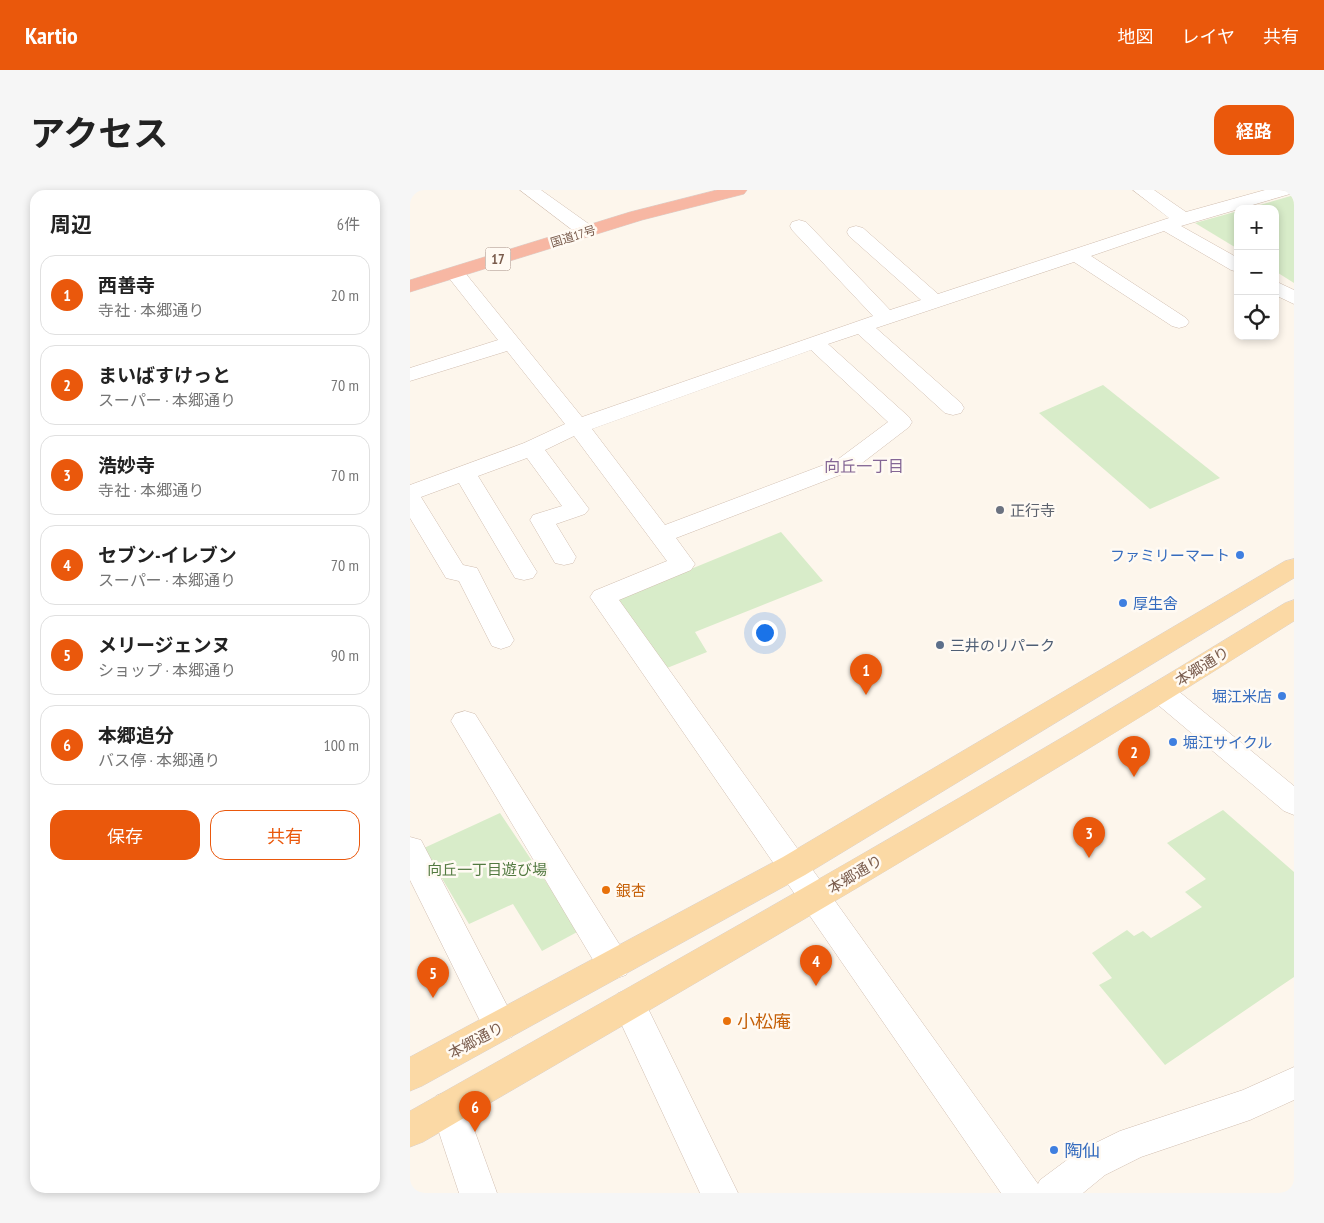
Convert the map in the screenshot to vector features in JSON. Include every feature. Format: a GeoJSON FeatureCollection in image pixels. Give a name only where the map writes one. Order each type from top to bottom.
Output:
{"type":"FeatureCollection","features":[{"type":"Feature","properties":{"kind":"highway","name":"国道17号"},"geometry":{"type":"LineString","coordinates":[[410,286],[636,216],[738,190]]}},
{"type":"Feature","properties":{"kind":"main road","name":"本郷通り"},"geometry":{"type":"LineString","coordinates":[[410,1075],[794,866],[1294,567]]}},
{"type":"Feature","properties":{"kind":"main road","name":"本郷通り"},"geometry":{"type":"LineString","coordinates":[[410,1130],[816,897],[1161,692],[1294,609]]}},
{"type":"Feature","properties":{"kind":"street"},"geometry":{"type":"LineString","coordinates":[[529,190],[586,232]]}},
{"type":"Feature","properties":{"kind":"street"},"geometry":{"type":"LineString","coordinates":[[1142,190],[1174,222],[1234,263]]}},
{"type":"Feature","properties":{"kind":"street"},"geometry":{"type":"LineString","coordinates":[[410,493],[532,448],[578,426],[886,317],[1174,222],[1284,190]]}},
{"type":"Feature","properties":{"kind":"street"},"geometry":{"type":"LineString","coordinates":[[799,226],[886,317]]}},
{"type":"Feature","properties":{"kind":"street"},"geometry":{"type":"LineString","coordinates":[[856,232],[934,301]]}},
{"type":"Feature","properties":{"kind":"street"},"geometry":{"type":"LineString","coordinates":[[1075,254],[1179,322]]}},
{"type":"Feature","properties":{"kind":"street"},"geometry":{"type":"LineString","coordinates":[[455,273],[578,426],[682,564],[603,597],[1023,1193]]}},
{"type":"Feature","properties":{"kind":"street"},"geometry":{"type":"LineString","coordinates":[[1279,289],[1294,298]]}},
{"type":"Feature","properties":{"kind":"street"},"geometry":{"type":"LineString","coordinates":[[861,326],[953,408]]}},
{"type":"Feature","properties":{"kind":"street"},"geometry":{"type":"LineString","coordinates":[[661,535],[844,464],[901,422],[814,342]]}},
{"type":"Feature","properties":{"kind":"street"},"geometry":{"type":"LineString","coordinates":[[410,376],[511,343]]}},
{"type":"Feature","properties":{"kind":"street"},"geometry":{"type":"LineString","coordinates":[[532,448],[576,509],[542,520],[564,557]]}},
{"type":"Feature","properties":{"kind":"street"},"geometry":{"type":"LineString","coordinates":[[464,473],[524,572]]}},
{"type":"Feature","properties":{"kind":"street"},"geometry":{"type":"LineString","coordinates":[[410,498],[455,572],[468,574],[501,640]]}},
{"type":"Feature","properties":{"kind":"street"},"geometry":{"type":"LineString","coordinates":[[1161,692],[1294,803]]}},
{"type":"Feature","properties":{"kind":"street"},"geometry":{"type":"LineString","coordinates":[[465,721],[614,965]]}},
{"type":"Feature","properties":{"kind":"street"},"geometry":{"type":"LineString","coordinates":[[410,849],[500,1026]]}},
{"type":"Feature","properties":{"kind":"street"},"geometry":{"type":"LineString","coordinates":[[629,1004],[719,1193]]}},
{"type":"Feature","properties":{"kind":"street"},"geometry":{"type":"LineString","coordinates":[[1053,1193],[1092,1163],[1133,1142],[1250,1104],[1294,1083]]}},
{"type":"Feature","properties":{"kind":"street"},"geometry":{"type":"LineString","coordinates":[[450,1108],[478,1193]]}},
{"type":"Feature","properties":{"kind":"green space"},"geometry":{"type":"Polygon","coordinates":[[[1294,195],[1294,283],[1279,274],[1279,205],[1260,205],[1294,195]]]}},
{"type":"Feature","properties":{"kind":"green space"},"geometry":{"type":"Polygon","coordinates":[[[1234,212],[1234,247],[1195,223],[1234,212]]]}},
{"type":"Feature","properties":{"kind":"green space"},"geometry":{"type":"Polygon","coordinates":[[[1103,385],[1220,478],[1150,509],[1039,413],[1103,385]]]}},
{"type":"Feature","properties":{"kind":"green space"},"geometry":{"type":"Polygon","coordinates":[[[781,532],[823,581],[695,632],[707,652],[662,670],[613,601],[781,532]]]}},
{"type":"Feature","properties":{"kind":"green space"},"geometry":{"type":"Polygon","coordinates":[[[1223,810],[1294,872],[1294,977],[1165,1065],[1099,985],[1112,978],[1092,953],[1127,930],[1134,936],[1143,931],[1151,938],[1202,907],[1185,892],[1206,879],[1167,843],[1223,810]]]}},
{"type":"Feature","properties":{"kind":"green space","name":"向丘一丁目遊び場"},"geometry":{"type":"Polygon","coordinates":[[[500,813],[579,931],[542,951],[513,904],[469,924],[424,848],[500,813]]]}},
{"type":"Feature","properties":{"kind":"place","name":"正行寺"},"geometry":{"type":"Point","coordinates":[1000,510]}},
{"type":"Feature","properties":{"kind":"place","name":"ファミリーマート"},"geometry":{"type":"Point","coordinates":[1240,555]}},
{"type":"Feature","properties":{"kind":"place","name":"厚生舎"},"geometry":{"type":"Point","coordinates":[1123,603]}},
{"type":"Feature","properties":{"kind":"place","name":"三井のリパーク"},"geometry":{"type":"Point","coordinates":[940,645]}},
{"type":"Feature","properties":{"kind":"place","name":"西善寺"},"geometry":{"type":"Point","coordinates":[866,695]}},
{"type":"Feature","properties":{"kind":"place","name":"堀江米店"},"geometry":{"type":"Point","coordinates":[1282,696]}},
{"type":"Feature","properties":{"kind":"place","name":"堀江サイクル"},"geometry":{"type":"Point","coordinates":[1173,742]}},
{"type":"Feature","properties":{"kind":"place","name":"まいばすけっと"},"geometry":{"type":"Point","coordinates":[1134,777]}},
{"type":"Feature","properties":{"kind":"place","name":"浩妙寺"},"geometry":{"type":"Point","coordinates":[1089,858]}},
{"type":"Feature","properties":{"kind":"place","name":"銀杏"},"geometry":{"type":"Point","coordinates":[606,890]}},
{"type":"Feature","properties":{"kind":"place","name":"セブン-イレブン"},"geometry":{"type":"Point","coordinates":[816,986]}},
{"type":"Feature","properties":{"kind":"place","name":"メリージェンヌ"},"geometry":{"type":"Point","coordinates":[433,998]}},
{"type":"Feature","properties":{"kind":"place","name":"小松庵"},"geometry":{"type":"Point","coordinates":[727,1021]}},
{"type":"Feature","properties":{"kind":"place","name":"本郷追分"},"geometry":{"type":"Point","coordinates":[475,1132]}},
{"type":"Feature","properties":{"kind":"place","name":"陶仙"},"geometry":{"type":"Point","coordinates":[1054,1150]}},
{"type":"Feature","properties":{"kind":"district","name":"向丘一丁目"},"geometry":{"type":"Point","coordinates":[864,466]}}]}
